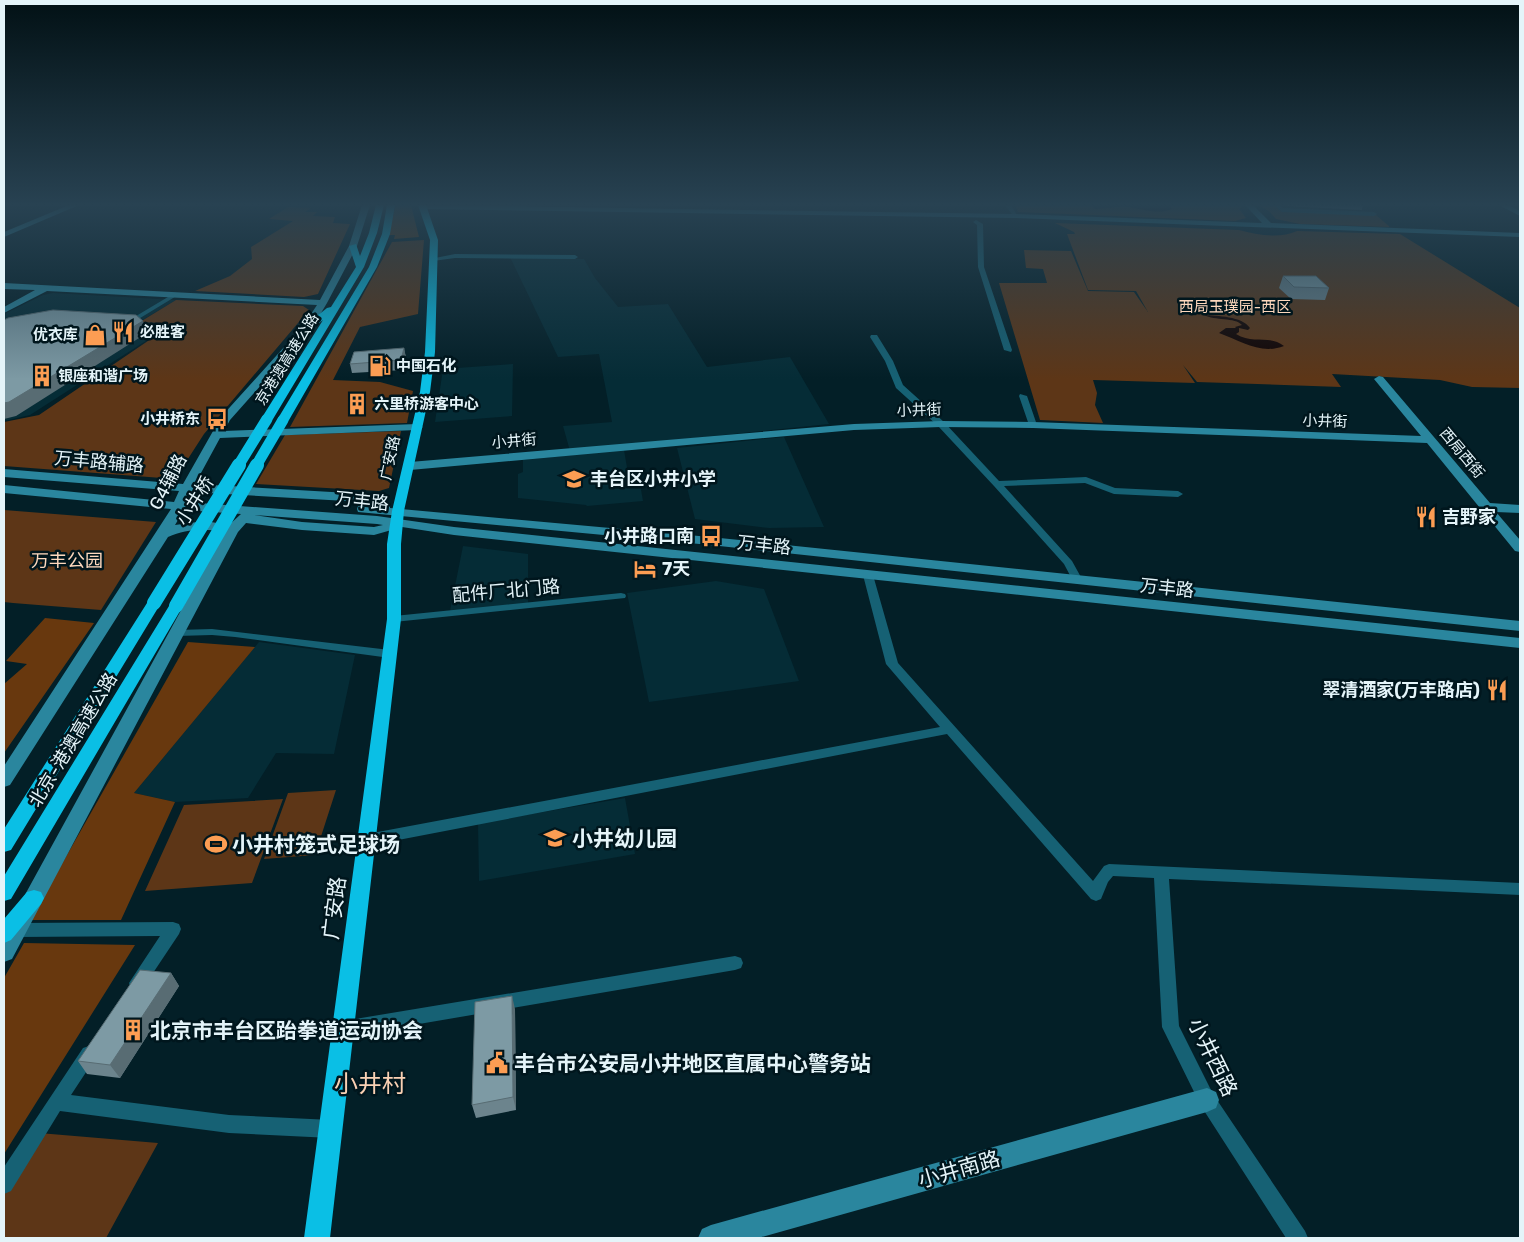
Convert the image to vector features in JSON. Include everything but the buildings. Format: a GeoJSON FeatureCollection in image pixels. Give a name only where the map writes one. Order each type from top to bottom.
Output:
{"type":"FeatureCollection","features":[{"type":"Feature","properties":{"kind":"highway"},"geometry":{"type":"LineString","coordinates":[[359,263],[360,267]]}},
{"type":"Feature","properties":{"kind":"highway","name":"京港澳高速公路"},"geometry":{"type":"LineString","coordinates":[[267,419],[362,263]]}},
{"type":"Feature","properties":{"kind":"highway","name":"小井桥"},"geometry":{"type":"LineString","coordinates":[[176,606],[375,263]]}},
{"type":"Feature","properties":{"kind":"highway","name":"广安路"},"geometry":{"type":"LineString","coordinates":[[317,1238],[394,619],[394,544],[425,392],[430,352],[433,263]]}},
{"type":"Feature","properties":{"kind":"highway"},"geometry":{"type":"LineString","coordinates":[[307,328],[339,303]]}},
{"type":"Feature","properties":{"kind":"highway","name":"小井桥"},"geometry":{"type":"LineString","coordinates":[[154,603],[267,419]]}},
{"type":"Feature","properties":{"kind":"highway","name":"北京-港澳高速公路"},"geometry":{"type":"LineString","coordinates":[[4,845],[154,603]]}},
{"type":"Feature","properties":{"kind":"highway","name":"北京-港澳高速公路"},"geometry":{"type":"LineString","coordinates":[[4,893],[176,606]]}},
{"type":"Feature","properties":{"kind":"street","name":"G4辅路"},"geometry":{"type":"LineString","coordinates":[[4,780],[162,535],[225,419],[307,328],[344,263]]}},
{"type":"Feature","properties":{"kind":"street"},"geometry":{"type":"LineString","coordinates":[[981,263],[1008,350]]}},
{"type":"Feature","properties":{"kind":"street"},"geometry":{"type":"LineString","coordinates":[[4,286],[323,302]]}},
{"type":"Feature","properties":{"kind":"street"},"geometry":{"type":"LineString","coordinates":[[4,310],[46,289]]}},
{"type":"Feature","properties":{"kind":"street"},"geometry":{"type":"LineString","coordinates":[[125,325],[175,295]]}},
{"type":"Feature","properties":{"kind":"street"},"geometry":{"type":"LineString","coordinates":[[874,337],[889,361],[900,386],[941,424],[997,484],[1068,563],[1077,579]]}},
{"type":"Feature","properties":{"kind":"street","name":"西局西街"},"geometry":{"type":"LineString","coordinates":[[1379,379],[1520,548]]}},
{"type":"Feature","properties":{"kind":"street"},"geometry":{"type":"LineString","coordinates":[[1023,396],[1033,425]]}},
{"type":"Feature","properties":{"kind":"street","name":"小井街"},"geometry":{"type":"LineString","coordinates":[[410,466],[844,428],[941,424],[1033,425],[1430,440]]}},
{"type":"Feature","properties":{"kind":"street"},"geometry":{"type":"LineString","coordinates":[[215,435],[417,427]]}},
{"type":"Feature","properties":{"kind":"street","name":"万丰路辅路"},"geometry":{"type":"LineString","coordinates":[[4,473],[183,497]]}},
{"type":"Feature","properties":{"kind":"street"},"geometry":{"type":"LineString","coordinates":[[997,484],[1086,480],[1114,491],[1178,494]]}},
{"type":"Feature","properties":{"kind":"street","name":"万丰路"},"geometry":{"type":"LineString","coordinates":[[4,483],[183,497],[398,518],[469,518],[1520,626]]}},
{"type":"Feature","properties":{"kind":"street","name":"万丰路"},"geometry":{"type":"LineString","coordinates":[[4,489],[183,497],[241,517]]}},
{"type":"Feature","properties":{"kind":"street"},"geometry":{"type":"LineString","coordinates":[[1486,507],[1520,509]]}},
{"type":"Feature","properties":{"kind":"street"},"geometry":{"type":"LineString","coordinates":[[4,953],[10,932],[34,898],[241,517]]}},
{"type":"Feature","properties":{"kind":"street"},"geometry":{"type":"LineString","coordinates":[[162,535],[176,528],[192,525],[217,526],[241,517],[302,526],[374,532],[398,518]]}},
{"type":"Feature","properties":{"kind":"street","name":"万丰路"},"geometry":{"type":"LineString","coordinates":[[398,518],[454,531],[1067,597],[1520,643]]}},
{"type":"Feature","properties":{"kind":"street"},"geometry":{"type":"LineString","coordinates":[[454,531],[454,526],[469,518]]}},
{"type":"Feature","properties":{"kind":"street"},"geometry":{"type":"LineString","coordinates":[[976,569],[982,579],[980,581],[899,573],[868,575],[892,664],[1096,895],[1101,879],[1110,870],[1520,889]]}},
{"type":"Feature","properties":{"kind":"street"},"geometry":{"type":"LineString","coordinates":[[1067,597],[1058,589],[1060,585],[1068,583],[1144,591],[1184,590]]}},
{"type":"Feature","properties":{"kind":"street","name":"配件厂北门路"},"geometry":{"type":"LineString","coordinates":[[394,619],[621,596]]}},
{"type":"Feature","properties":{"kind":"street"},"geometry":{"type":"LineString","coordinates":[[177,632],[235,634],[390,654]]}},
{"type":"Feature","properties":{"kind":"street"},"geometry":{"type":"LineString","coordinates":[[367,840],[950,729]]}},
{"type":"Feature","properties":{"kind":"street","name":"小井西路"},"geometry":{"type":"LineString","coordinates":[[1161,872],[1171,1027],[1207,1100],[1298,1238]]}},
{"type":"Feature","properties":{"kind":"street"},"geometry":{"type":"LineString","coordinates":[[10,932],[173,928],[129,995]]}},
{"type":"Feature","properties":{"kind":"street"},"geometry":{"type":"LineString","coordinates":[[343,1030],[735,963]]}},
{"type":"Feature","properties":{"kind":"street"},"geometry":{"type":"LineString","coordinates":[[4,1184],[95,1044]]}},
{"type":"Feature","properties":{"kind":"street","name":"小井南路"},"geometry":{"type":"LineString","coordinates":[[711,1238],[1207,1100]]}},
{"type":"Feature","properties":{"kind":"street"},"geometry":{"type":"LineString","coordinates":[[56,1102],[230,1124],[331,1129]]}},
{"type":"Feature","properties":{"kind":"shaded area"},"geometry":{"type":"Polygon","coordinates":[[[513,263],[586,263],[595,278],[618,307],[668,304],[707,367],[790,357],[829,424],[570,451],[563,426],[612,422],[599,354],[558,357],[513,263]]]}},
{"type":"Feature","properties":{"kind":"shaded area","name":"银座和谐广场"},"geometry":{"type":"Polygon","coordinates":[[[53,293],[176,300],[139,322],[162,324],[166,328],[30,415],[4,421],[4,314],[43,295],[53,293]]]}},
{"type":"Feature","properties":{"kind":"shaded area"},"geometry":{"type":"Polygon","coordinates":[[[1204,315],[1229,317],[1241,321],[1250,328],[1248,330],[1239,328],[1239,332],[1236,334],[1249,339],[1278,342],[1284,346],[1267,349],[1243,343],[1219,333],[1226,328],[1236,328],[1242,325],[1235,321],[1204,315]]]}},
{"type":"Feature","properties":{"kind":"shaded area"},"geometry":{"type":"Polygon","coordinates":[[[513,364],[512,416],[435,422],[443,369],[513,364]]]}},
{"type":"Feature","properties":{"kind":"shaded area"},"geometry":{"type":"Polygon","coordinates":[[[784,437],[824,527],[769,528],[695,519],[677,448],[784,437]]]}},
{"type":"Feature","properties":{"kind":"shaded area","name":"丰台区小井小学"},"geometry":{"type":"Polygon","coordinates":[[[624,450],[630,485],[640,484],[643,501],[587,506],[518,498],[518,474],[523,472],[523,460],[624,450]]]}},
{"type":"Feature","properties":{"kind":"shaded area"},"geometry":{"type":"Polygon","coordinates":[[[463,546],[528,554],[528,604],[450,611],[463,546]]]}},
{"type":"Feature","properties":{"kind":"shaded area"},"geometry":{"type":"Polygon","coordinates":[[[716,581],[764,589],[799,681],[649,702],[627,593],[716,581]]]}},
{"type":"Feature","properties":{"kind":"shaded area"},"geometry":{"type":"Polygon","coordinates":[[[45,618],[94,623],[4,753],[4,684],[27,664],[6,661],[45,618]]]}},
{"type":"Feature","properties":{"kind":"shaded area"},"geometry":{"type":"Polygon","coordinates":[[[188,642],[255,647],[134,793],[175,802],[121,920],[30,920],[188,642]]]}},
{"type":"Feature","properties":{"kind":"shaded area"},"geometry":{"type":"Polygon","coordinates":[[[259,642],[355,655],[334,754],[276,753],[248,798],[175,802],[134,793],[259,642]]]}},
{"type":"Feature","properties":{"kind":"shaded area","name":"小井幼儿园"},"geometry":{"type":"Polygon","coordinates":[[[625,798],[635,854],[479,881],[478,823],[625,798]]]}},
{"type":"Feature","properties":{"kind":"shaded area"},"geometry":{"type":"Polygon","coordinates":[[[24,943],[135,945],[4,1154],[4,978],[24,943]]]}},
{"type":"Feature","properties":{"kind":"green space"},"geometry":{"type":"Polygon","coordinates":[[[247,263],[332,263],[318,294],[304,297],[195,291],[230,276],[247,263]]]}},
{"type":"Feature","properties":{"kind":"green space"},"geometry":{"type":"Polygon","coordinates":[[[380,263],[422,263],[418,314],[360,327],[333,380],[380,382],[413,391],[407,423],[290,427],[380,263]]]}},
{"type":"Feature","properties":{"kind":"green space","name":"西局玉璞园-西区"},"geometry":{"type":"Polygon","coordinates":[[[1025,263],[1076,263],[1088,291],[1134,292],[1148,312],[1136,291],[1088,290],[1078,263],[1447,263],[1520,308],[1520,388],[1472,387],[1440,380],[1332,374],[1341,387],[1197,382],[1183,365],[1195,383],[1093,380],[1097,393],[1095,405],[1103,423],[1040,420],[999,283],[1047,283],[1043,269],[1026,268],[1025,263]]]}},
{"type":"Feature","properties":{"kind":"green space"},"geometry":{"type":"Polygon","coordinates":[[[176,300],[303,306],[309,310],[204,434],[175,479],[4,466],[4,422],[39,415],[167,328],[163,323],[140,322],[176,300]]]}},
{"type":"Feature","properties":{"kind":"green space"},"geometry":{"type":"Polygon","coordinates":[[[401,431],[389,488],[379,491],[256,484],[285,435],[401,431]]]}},
{"type":"Feature","properties":{"kind":"green space","name":"万丰公园"},"geometry":{"type":"Polygon","coordinates":[[[4,510],[156,522],[101,610],[4,602],[4,510]]]}},
{"type":"Feature","properties":{"kind":"green space"},"geometry":{"type":"Polygon","coordinates":[[[336,790],[315,855],[264,859],[288,793],[336,790]]]}},
{"type":"Feature","properties":{"kind":"green space","name":"小井村笼式足球场"},"geometry":{"type":"Polygon","coordinates":[[[283,799],[252,883],[145,891],[184,805],[283,799]]]}},
{"type":"Feature","properties":{"kind":"green space"},"geometry":{"type":"Polygon","coordinates":[[[39,1133],[158,1143],[106,1238],[4,1238],[4,1188],[39,1133]]]}},
{"type":"Feature","properties":{"kind":"place","name":"必胜客"},"geometry":{"type":"Point","coordinates":[123,332]}},
{"type":"Feature","properties":{"kind":"place","name":"优衣库"},"geometry":{"type":"Point","coordinates":[95,335]}},
{"type":"Feature","properties":{"kind":"place","name":"中国石化"},"geometry":{"type":"Point","coordinates":[380,366]}},
{"type":"Feature","properties":{"kind":"place","name":"银座和谐广场"},"geometry":{"type":"Point","coordinates":[42,376]}},
{"type":"Feature","properties":{"kind":"place","name":"六里桥游客中心"},"geometry":{"type":"Point","coordinates":[357,404]}},
{"type":"Feature","properties":{"kind":"place","name":"小井桥东"},"geometry":{"type":"Point","coordinates":[217,419]}},
{"type":"Feature","properties":{"kind":"place","name":"丰台区小井小学"},"geometry":{"type":"Point","coordinates":[574,479]}},
{"type":"Feature","properties":{"kind":"place","name":"吉野家"},"geometry":{"type":"Point","coordinates":[1426,517]}},
{"type":"Feature","properties":{"kind":"place","name":"小井路口南"},"geometry":{"type":"Point","coordinates":[711,536]}},
{"type":"Feature","properties":{"kind":"place","name":"7天"},"geometry":{"type":"Point","coordinates":[645,569]}},
{"type":"Feature","properties":{"kind":"place","name":"翠清酒家(万丰路店)"},"geometry":{"type":"Point","coordinates":[1497,690]}},
{"type":"Feature","properties":{"kind":"place","name":"小井幼儿园"},"geometry":{"type":"Point","coordinates":[555,838]}},
{"type":"Feature","properties":{"kind":"place","name":"小井村笼式足球场"},"geometry":{"type":"Point","coordinates":[216,844]}},
{"type":"Feature","properties":{"kind":"place","name":"北京市丰台区跆拳道运动协会"},"geometry":{"type":"Point","coordinates":[133,1030]}},
{"type":"Feature","properties":{"kind":"place","name":"丰台市公安局小井地区直属中心警务站"},"geometry":{"type":"Point","coordinates":[497,1063]}},
{"type":"Feature","properties":{"kind":"district","name":"小井村"},"geometry":{"type":"Point","coordinates":[370,1084]}}]}
